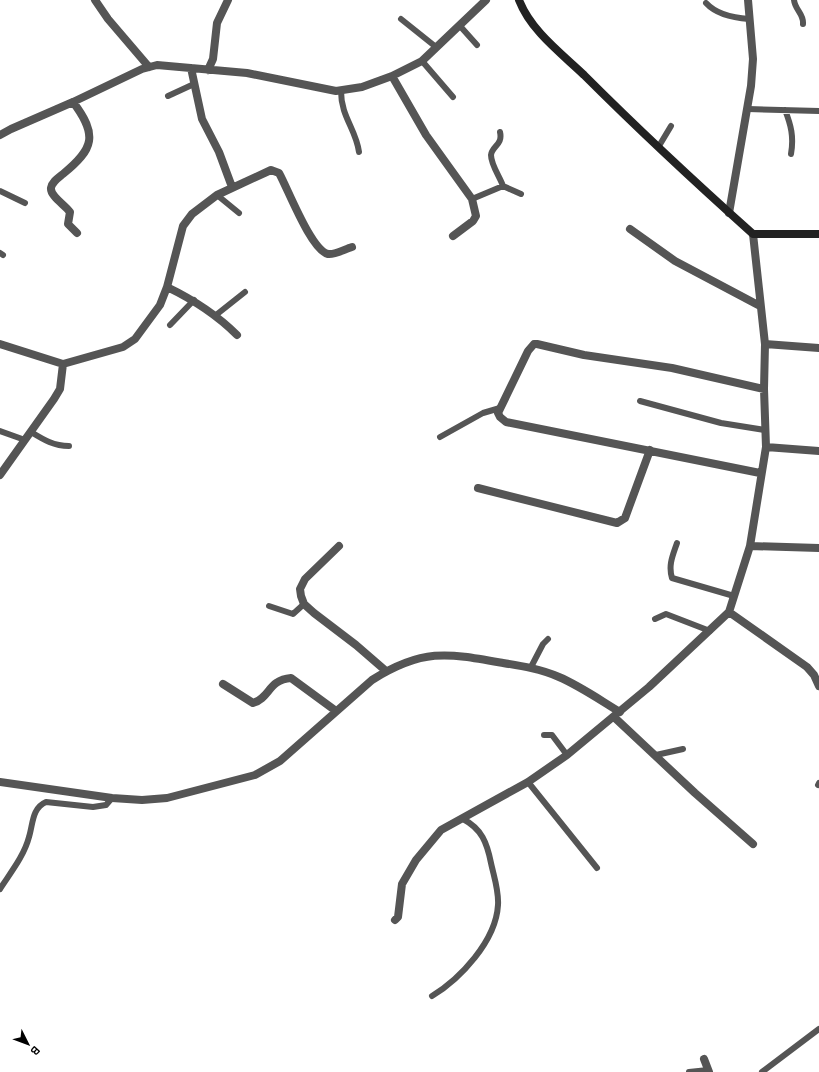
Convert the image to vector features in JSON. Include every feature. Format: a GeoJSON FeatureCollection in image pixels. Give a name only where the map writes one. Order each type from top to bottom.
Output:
{"type":"FeatureCollection","features":[{"type":"Feature","properties":{"kind":"street"},"geometry":{"type":"LineString","coordinates":[[95,0],[108,19],[149,67]]}},
{"type":"Feature","properties":{"kind":"street"},"geometry":{"type":"LineString","coordinates":[[208,70],[213,59],[217,22],[228,0]]}},
{"type":"Feature","properties":{"kind":"street"},"geometry":{"type":"LineString","coordinates":[[0,135],[149,67],[158,65],[247,72],[341,91],[362,87],[392,76],[422,61],[486,0]]}},
{"type":"Feature","properties":{"kind":"street"},"geometry":{"type":"LineString","coordinates":[[519,0],[529,20],[608,99],[753,234],[819,234]]}},
{"type":"Feature","properties":{"kind":"street"},"geometry":{"type":"LineString","coordinates":[[729,213],[748,110],[753,59],[748,0]]}},
{"type":"Feature","properties":{"kind":"street"},"geometry":{"type":"LineString","coordinates":[[192,68],[194,84],[204,123],[219,152],[232,187]]}},
{"type":"Feature","properties":{"kind":"street"},"geometry":{"type":"LineString","coordinates":[[392,76],[426,135],[472,199],[476,216],[473,221],[453,236]]}},
{"type":"Feature","properties":{"kind":"street"},"geometry":{"type":"LineString","coordinates":[[73,102],[88,126],[90,136],[88,145],[78,162],[54,181],[51,188],[52,194],[64,204],[70,212],[68,224],[77,233]]}},
{"type":"Feature","properties":{"kind":"street"},"geometry":{"type":"LineString","coordinates":[[0,344],[63,364],[123,347],[135,339],[160,305],[167,287],[183,226],[192,214],[217,195],[266,172],[276,170],[282,177],[313,241],[321,251],[329,254],[352,247]]}},
{"type":"Feature","properties":{"kind":"street"},"geometry":{"type":"LineString","coordinates":[[630,229],[675,261],[760,306]]}},
{"type":"Feature","properties":{"kind":"street"},"geometry":{"type":"LineString","coordinates":[[395,920],[398,917],[402,884],[416,860],[442,830],[528,782],[567,755],[617,715],[710,631],[728,612],[750,546],[760,473],[766,447],[764,389],[765,344],[753,234]]}},
{"type":"Feature","properties":{"kind":"street"},"geometry":{"type":"LineString","coordinates":[[167,287],[194,300],[216,314],[237,335]]}},
{"type":"Feature","properties":{"kind":"street"},"geometry":{"type":"LineString","coordinates":[[760,473],[506,422],[498,414],[528,351],[534,344],[584,355],[672,368],[764,389]]}},
{"type":"Feature","properties":{"kind":"street"},"geometry":{"type":"LineString","coordinates":[[765,344],[819,348]]}},
{"type":"Feature","properties":{"kind":"street"},"geometry":{"type":"LineString","coordinates":[[0,476],[60,389],[63,364]]}},
{"type":"Feature","properties":{"kind":"street"},"geometry":{"type":"LineString","coordinates":[[766,447],[819,451]]}},
{"type":"Feature","properties":{"kind":"street"},"geometry":{"type":"LineString","coordinates":[[478,488],[617,523],[625,518],[650,450]]}},
{"type":"Feature","properties":{"kind":"street"},"geometry":{"type":"LineString","coordinates":[[338,546],[305,579],[300,589],[304,604],[386,671]]}},
{"type":"Feature","properties":{"kind":"street"},"geometry":{"type":"LineString","coordinates":[[750,546],[819,548]]}},
{"type":"Feature","properties":{"kind":"street"},"geometry":{"type":"LineString","coordinates":[[728,612],[815,671],[819,686]]}},
{"type":"Feature","properties":{"kind":"street"},"geometry":{"type":"LineString","coordinates":[[0,782],[112,798],[142,800],[167,798],[255,775],[280,760],[372,680],[386,671],[415,659],[436,654],[456,654],[531,667],[558,676],[617,715],[695,793],[753,844]]}},
{"type":"Feature","properties":{"kind":"street"},"geometry":{"type":"LineString","coordinates":[[223,684],[253,703],[264,696],[274,683],[291,678],[336,711]]}},
{"type":"Feature","properties":{"kind":"street"},"geometry":{"type":"LineString","coordinates":[[704,1059],[709,1071]]}},
{"type":"Feature","properties":{"kind":"lane"},"geometry":{"type":"LineString","coordinates":[[794,0],[794,5],[803,18],[803,24]]}},
{"type":"Feature","properties":{"kind":"lane"},"geometry":{"type":"LineString","coordinates":[[706,3],[715,11],[726,15],[749,19]]}},
{"type":"Feature","properties":{"kind":"lane"},"geometry":{"type":"LineString","coordinates":[[401,20],[436,47]]}},
{"type":"Feature","properties":{"kind":"lane"},"geometry":{"type":"LineString","coordinates":[[460,26],[477,45]]}},
{"type":"Feature","properties":{"kind":"lane"},"geometry":{"type":"LineString","coordinates":[[422,61],[453,97]]}},
{"type":"Feature","properties":{"kind":"lane"},"geometry":{"type":"LineString","coordinates":[[168,96],[194,84]]}},
{"type":"Feature","properties":{"kind":"lane"},"geometry":{"type":"LineString","coordinates":[[341,91],[341,105],[358,141],[359,152]]}},
{"type":"Feature","properties":{"kind":"lane"},"geometry":{"type":"LineString","coordinates":[[748,110],[819,111]]}},
{"type":"Feature","properties":{"kind":"lane"},"geometry":{"type":"LineString","coordinates":[[785,110],[792,127],[793,142],[791,154]]}},
{"type":"Feature","properties":{"kind":"lane"},"geometry":{"type":"LineString","coordinates":[[659,146],[671,126]]}},
{"type":"Feature","properties":{"kind":"lane"},"geometry":{"type":"LineString","coordinates":[[500,132],[499,143],[492,151],[491,157],[502,186]]}},
{"type":"Feature","properties":{"kind":"lane"},"geometry":{"type":"LineString","coordinates":[[472,199],[502,186],[521,194]]}},
{"type":"Feature","properties":{"kind":"lane"},"geometry":{"type":"LineString","coordinates":[[0,191],[25,203]]}},
{"type":"Feature","properties":{"kind":"lane"},"geometry":{"type":"LineString","coordinates":[[217,195],[238,213]]}},
{"type":"Feature","properties":{"kind":"lane"},"geometry":{"type":"LineString","coordinates":[[216,314],[246,292]]}},
{"type":"Feature","properties":{"kind":"lane"},"geometry":{"type":"LineString","coordinates":[[170,325],[194,300]]}},
{"type":"Feature","properties":{"kind":"lane"},"geometry":{"type":"LineString","coordinates":[[640,401],[721,423],[765,430]]}},
{"type":"Feature","properties":{"kind":"lane"},"geometry":{"type":"LineString","coordinates":[[440,437],[483,413],[500,408]]}},
{"type":"Feature","properties":{"kind":"lane"},"geometry":{"type":"LineString","coordinates":[[0,431],[25,440]]}},
{"type":"Feature","properties":{"kind":"lane"},"geometry":{"type":"LineString","coordinates":[[30,432],[47,442],[59,446],[69,446]]}},
{"type":"Feature","properties":{"kind":"lane"},"geometry":{"type":"LineString","coordinates":[[677,543],[670,567],[672,578],[734,596]]}},
{"type":"Feature","properties":{"kind":"lane"},"geometry":{"type":"LineString","coordinates":[[269,606],[293,614],[304,604]]}},
{"type":"Feature","properties":{"kind":"lane"},"geometry":{"type":"LineString","coordinates":[[655,619],[666,614],[710,631]]}},
{"type":"Feature","properties":{"kind":"lane"},"geometry":{"type":"LineString","coordinates":[[531,667],[543,644],[548,639]]}},
{"type":"Feature","properties":{"kind":"lane"},"geometry":{"type":"LineString","coordinates":[[544,735],[552,735],[567,755]]}},
{"type":"Feature","properties":{"kind":"lane"},"geometry":{"type":"LineString","coordinates":[[656,755],[683,749]]}},
{"type":"Feature","properties":{"kind":"lane"},"geometry":{"type":"LineString","coordinates":[[528,782],[598,868]]}},
{"type":"Feature","properties":{"kind":"lane"},"geometry":{"type":"LineString","coordinates":[[0,889],[25,850],[35,812],[39,805],[46,802],[93,807],[106,805],[112,798]]}},
{"type":"Feature","properties":{"kind":"lane"},"geometry":{"type":"LineString","coordinates":[[432,996],[441,991],[474,959],[485,944],[494,924],[498,906],[497,887],[484,839],[476,826],[463,819]]}},
{"type":"Feature","properties":{"kind":"lane"},"geometry":{"type":"LineString","coordinates":[[762,1072],[819,1029]]}},
{"type":"Feature","properties":{"kind":"lane"},"geometry":{"type":"LineString","coordinates":[[689,1072],[709,1071]]}}]}
